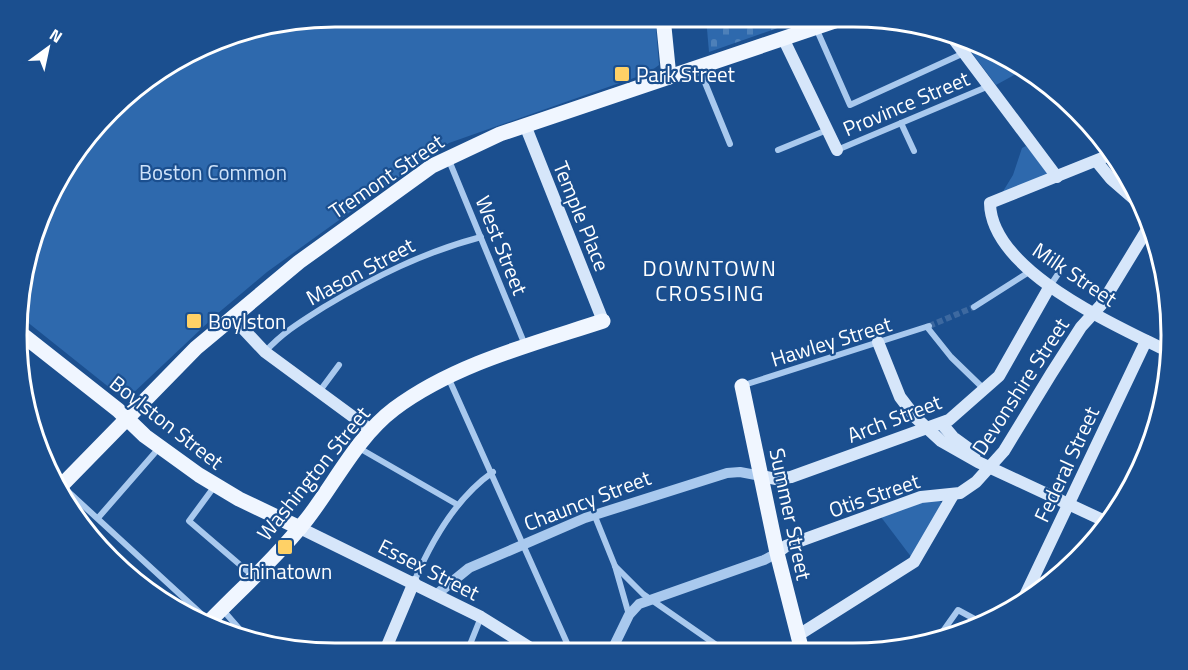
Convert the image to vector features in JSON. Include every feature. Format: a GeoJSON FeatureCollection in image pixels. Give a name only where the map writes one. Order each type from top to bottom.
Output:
{"type":"FeatureCollection","features":[{"type":"Feature","properties":{"kind":"main road"},"geometry":{"type":"LineString","coordinates":[[664,27],[669,77]]}},
{"type":"Feature","properties":{"kind":"main road","name":"Tremont Street"},"geometry":{"type":"LineString","coordinates":[[65,482],[196,348],[232,317],[308,255],[394,192],[448,157],[525,126],[816,28]]}},
{"type":"Feature","properties":{"kind":"main road"},"geometry":{"type":"LineString","coordinates":[[783,38],[837,150]]}},
{"type":"Feature","properties":{"kind":"main road"},"geometry":{"type":"LineString","coordinates":[[958,45],[1057,177],[1104,158]]}},
{"type":"Feature","properties":{"kind":"main road","name":"Temple Place"},"geometry":{"type":"LineString","coordinates":[[525,126],[603,321]]}},
{"type":"Feature","properties":{"kind":"main road"},"geometry":{"type":"LineString","coordinates":[[1096,162],[1125,191]]}},
{"type":"Feature","properties":{"kind":"main road","name":"Milk Street"},"geometry":{"type":"LineString","coordinates":[[1057,177],[990,203],[990,212],[1006,244],[1029,272],[1094,313],[1160,348]]}},
{"type":"Feature","properties":{"kind":"main road","name":"Devonshire Street"},"geometry":{"type":"LineString","coordinates":[[798,636],[914,562],[953,495],[976,482],[992,466],[1075,336],[1094,313],[1145,235]]}},
{"type":"Feature","properties":{"kind":"main road","name":"Arch Street"},"geometry":{"type":"LineString","coordinates":[[761,476],[776,479],[791,477],[942,424],[958,414],[985,390],[1004,368],[1050,286]]}},
{"type":"Feature","properties":{"kind":"main road"},"geometry":{"type":"LineString","coordinates":[[232,317],[266,352],[371,430]]}},
{"type":"Feature","properties":{"kind":"main road","name":"Washington Street"},"geometry":{"type":"LineString","coordinates":[[213,618],[300,528],[371,430],[401,404],[448,377],[525,346],[603,321]]}},
{"type":"Feature","properties":{"kind":"main road","name":"Boylston Street"},"geometry":{"type":"LineString","coordinates":[[27,338],[160,447],[215,486],[300,528]]}},
{"type":"Feature","properties":{"kind":"main road","name":"Federal Street"},"geometry":{"type":"LineString","coordinates":[[1029,587],[1146,340]]}},
{"type":"Feature","properties":{"kind":"main road"},"geometry":{"type":"LineString","coordinates":[[878,342],[896,390],[907,408],[948,446],[1099,519]]}},
{"type":"Feature","properties":{"kind":"main road","name":"Summer Street"},"geometry":{"type":"LineString","coordinates":[[742,386],[777,553],[800,643]]}},
{"type":"Feature","properties":{"kind":"main road"},"geometry":{"type":"LineString","coordinates":[[942,424],[953,437],[992,466]]}},
{"type":"Feature","properties":{"kind":"main road","name":"Otis Street"},"geometry":{"type":"LineString","coordinates":[[777,553],[786,546],[921,497],[953,495]]}},
{"type":"Feature","properties":{"kind":"main road","name":"Essex Street"},"geometry":{"type":"LineString","coordinates":[[300,528],[481,616],[520,643]]}},
{"type":"Feature","properties":{"kind":"main road"},"geometry":{"type":"LineString","coordinates":[[388,643],[414,582]]}},
{"type":"Feature","properties":{"kind":"street"},"geometry":{"type":"LineString","coordinates":[[816,28],[850,105],[964,53]]}},
{"type":"Feature","properties":{"kind":"street"},"geometry":{"type":"LineString","coordinates":[[699,68],[730,144]]}},
{"type":"Feature","properties":{"kind":"street","name":"Province Street"},"geometry":{"type":"LineString","coordinates":[[837,150],[988,86]]}},
{"type":"Feature","properties":{"kind":"street"},"geometry":{"type":"LineString","coordinates":[[901,123],[914,151]]}},
{"type":"Feature","properties":{"kind":"street"},"geometry":{"type":"LineString","coordinates":[[778,150],[827,130]]}},
{"type":"Feature","properties":{"kind":"street","name":"West Street"},"geometry":{"type":"LineString","coordinates":[[448,157],[525,346]]}},
{"type":"Feature","properties":{"kind":"street","name":"Mason Street"},"geometry":{"type":"LineString","coordinates":[[266,352],[289,329],[362,284],[413,259],[481,237]]}},
{"type":"Feature","properties":{"kind":"street"},"geometry":{"type":"LineString","coordinates":[[974,307],[1029,272]]}},
{"type":"Feature","properties":{"kind":"street"},"geometry":{"type":"LineString","coordinates":[[1050,286],[1059,274]]}},
{"type":"Feature","properties":{"kind":"street","name":"Hawley Street"},"geometry":{"type":"LineString","coordinates":[[742,386],[928,326],[951,357],[985,390]]}},
{"type":"Feature","properties":{"kind":"street"},"geometry":{"type":"LineString","coordinates":[[319,392],[339,365]]}},
{"type":"Feature","properties":{"kind":"street"},"geometry":{"type":"LineString","coordinates":[[448,377],[567,643]]}},
{"type":"Feature","properties":{"kind":"street"},"geometry":{"type":"LineString","coordinates":[[98,518],[160,447]]}},
{"type":"Feature","properties":{"kind":"street"},"geometry":{"type":"LineString","coordinates":[[359,447],[458,505]]}},
{"type":"Feature","properties":{"kind":"street"},"geometry":{"type":"LineString","coordinates":[[414,582],[458,505],[492,472]]}},
{"type":"Feature","properties":{"kind":"street","name":"Chauncy Street"},"geometry":{"type":"LineString","coordinates":[[437,594],[469,568],[594,514],[727,473],[740,472],[761,476]]}},
{"type":"Feature","properties":{"kind":"street"},"geometry":{"type":"LineString","coordinates":[[215,486],[189,521],[253,576]]}},
{"type":"Feature","properties":{"kind":"street"},"geometry":{"type":"LineString","coordinates":[[72,496],[192,607]]}},
{"type":"Feature","properties":{"kind":"street"},"geometry":{"type":"LineString","coordinates":[[594,514],[615,566],[629,615]]}},
{"type":"Feature","properties":{"kind":"street"},"geometry":{"type":"LineString","coordinates":[[615,643],[629,615],[639,604],[764,561],[777,553]]}},
{"type":"Feature","properties":{"kind":"street"},"geometry":{"type":"LineString","coordinates":[[615,566],[650,599],[713,643]]}},
{"type":"Feature","properties":{"kind":"street"},"geometry":{"type":"LineString","coordinates":[[222,609],[238,628]]}},
{"type":"Feature","properties":{"kind":"street"},"geometry":{"type":"LineString","coordinates":[[944,629],[958,610],[974,619]]}},
{"type":"Feature","properties":{"kind":"street"},"geometry":{"type":"LineString","coordinates":[[470,643],[481,616]]}},
{"type":"Feature","properties":{"kind":"green space","name":"Boston Common"},"geometry":{"type":"Polygon","coordinates":[[[335,27],[656,27],[659,65],[648,73],[449,143],[267,272],[217,314],[130,396],[120,396],[28,322],[30,295],[43,236],[68,181],[103,132],[117,117],[164,79],[217,50],[255,37],[295,30],[335,27]]]}},
{"type":"Feature","properties":{"kind":"green space"},"geometry":{"type":"Polygon","coordinates":[[[707,27],[780,27],[709,52],[707,27]]]}},
{"type":"Feature","properties":{"kind":"green space"},"geometry":{"type":"Polygon","coordinates":[[[969,49],[1016,74],[996,85],[969,49]]]}},
{"type":"Feature","properties":{"kind":"green space"},"geometry":{"type":"Polygon","coordinates":[[[1026,146],[1049,174],[1002,193],[1013,175],[1022,148],[1026,146]]]}},
{"type":"Feature","properties":{"kind":"green space"},"geometry":{"type":"Polygon","coordinates":[[[932,499],[938,499],[943,505],[912,558],[881,517],[932,499]]]}},
{"type":"Feature","properties":{"kind":"tunnel"},"geometry":{"type":"LineString","coordinates":[[929,326],[974,307]]}},
{"type":"Feature","properties":{"kind":"place","name":"Park Street"},"geometry":{"type":"Point","coordinates":[622,74]}},
{"type":"Feature","properties":{"kind":"place","name":"Boylston"},"geometry":{"type":"Point","coordinates":[194,321]}},
{"type":"Feature","properties":{"kind":"place","name":"Chinatown"},"geometry":{"type":"Point","coordinates":[285,547]}},
{"type":"Feature","properties":{"kind":"district","name":"DOWNTOWN CROSSING"},"geometry":{"type":"Point","coordinates":[710,280]}}]}
